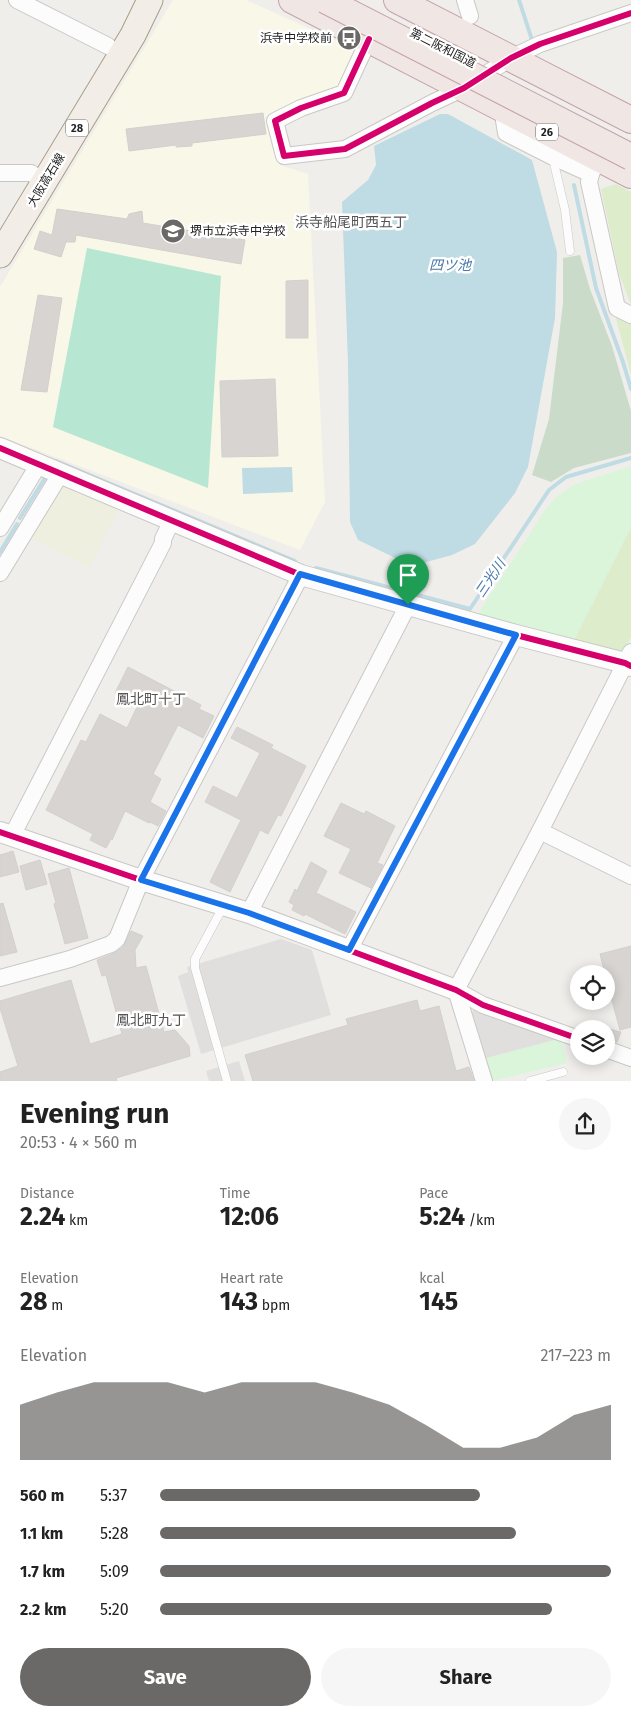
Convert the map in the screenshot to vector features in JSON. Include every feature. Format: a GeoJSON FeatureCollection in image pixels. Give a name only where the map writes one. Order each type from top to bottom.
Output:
{"type":"FeatureCollection","features":[{"type":"Feature","properties":{"kind":"highway","name":"26"},"geometry":{"type":"LineString","coordinates":[[292,0],[502,108],[594,166],[631,175]]}},
{"type":"Feature","properties":{"kind":"highway","name":"第二阪和国道"},"geometry":{"type":"LineString","coordinates":[[325,0],[631,157]]}},
{"type":"Feature","properties":{"kind":"highway","name":"第二阪和国道"},"geometry":{"type":"LineString","coordinates":[[363,0],[631,137]]}},
{"type":"Feature","properties":{"kind":"highway"},"geometry":{"type":"LineString","coordinates":[[397,0],[631,120]]}},
{"type":"Feature","properties":{"kind":"main road","name":"大阪高石線"},"geometry":{"type":"LineString","coordinates":[[0,255],[38,177],[108,46],[130,0]]}},
{"type":"Feature","properties":{"kind":"main road","name":"大阪高石線"},"geometry":{"type":"LineString","coordinates":[[0,223],[38,177],[133,35],[150,0]]}},
{"type":"Feature","properties":{"kind":"street"},"geometry":{"type":"LineString","coordinates":[[17,0],[108,46]]}},
{"type":"Feature","properties":{"kind":"street"},"geometry":{"type":"LineString","coordinates":[[369,39],[344,93],[301,108],[275,121],[284,156],[345,149],[464,88],[512,58],[540,44],[631,12]]}},
{"type":"Feature","properties":{"kind":"street"},"geometry":{"type":"LineString","coordinates":[[502,108],[506,133],[553,157],[594,166],[589,182],[617,308],[631,315]]}},
{"type":"Feature","properties":{"kind":"street"},"geometry":{"type":"LineString","coordinates":[[0,173],[38,177]]}},
{"type":"Feature","properties":{"kind":"street"},"geometry":{"type":"LineString","coordinates":[[0,448],[300,574],[516,635],[629,661],[456,990],[484,1081]]}},
{"type":"Feature","properties":{"kind":"street"},"geometry":{"type":"LineString","coordinates":[[0,528],[51,469]]}},
{"type":"Feature","properties":{"kind":"street"},"geometry":{"type":"LineString","coordinates":[[0,573],[51,469]]}},
{"type":"Feature","properties":{"kind":"street"},"geometry":{"type":"LineString","coordinates":[[172,520],[163,543],[6,834],[141,880],[249,913],[456,990],[483,1005],[570,1036]]}},
{"type":"Feature","properties":{"kind":"street"},"geometry":{"type":"LineString","coordinates":[[0,978],[70,959],[110,944],[117,939],[141,880],[300,574]]}},
{"type":"Feature","properties":{"kind":"street"},"geometry":{"type":"LineString","coordinates":[[249,913],[408,605]]}},
{"type":"Feature","properties":{"kind":"street"},"geometry":{"type":"LineString","coordinates":[[349,950],[516,635]]}},
{"type":"Feature","properties":{"kind":"street"},"geometry":{"type":"LineString","coordinates":[[540,831],[631,876]]}},
{"type":"Feature","properties":{"kind":"street"},"geometry":{"type":"LineString","coordinates":[[615,1052],[631,1058]]}},
{"type":"Feature","properties":{"kind":"lane"},"geometry":{"type":"LineString","coordinates":[[553,157],[565,210],[570,251]]}},
{"type":"Feature","properties":{"kind":"lane"},"geometry":{"type":"LineString","coordinates":[[224,905],[195,959],[195,968],[227,1081]]}},
{"type":"Feature","properties":{"kind":"lane"},"geometry":{"type":"LineString","coordinates":[[530,1081],[562,1072]]}},
{"type":"Feature","properties":{"kind":"shaded area","name":"堺市立浜寺中学校"},"geometry":{"type":"Polygon","coordinates":[[[173,0],[246,0],[357,50],[336,90],[269,118],[280,165],[308,174],[325,502],[300,550],[0,436],[0,287],[173,0]]]}},
{"type":"Feature","properties":{"kind":"shaded area"},"geometry":{"type":"Polygon","coordinates":[[[281,939],[312,950],[331,1015],[201,1054],[178,976],[188,972],[187,967],[281,939]]]}},
{"type":"Feature","properties":{"kind":"shaded area"},"geometry":{"type":"Polygon","coordinates":[[[476,1007],[558,1039],[486,1058],[472,1012],[476,1007]]]}},
{"type":"Feature","properties":{"kind":"shaded area"},"geometry":{"type":"Polygon","coordinates":[[[239,1061],[245,1081],[209,1081],[206,1071],[239,1061]]]}},
{"type":"Feature","properties":{"kind":"green space"},"geometry":{"type":"Polygon","coordinates":[[[616,184],[631,192],[631,305],[619,273],[601,189],[616,184]]]}},
{"type":"Feature","properties":{"kind":"green space"},"geometry":{"type":"Polygon","coordinates":[[[87,248],[221,276],[208,488],[53,427],[87,248]]]}},
{"type":"Feature","properties":{"kind":"green space"},"geometry":{"type":"Polygon","coordinates":[[[580,255],[590,289],[612,346],[631,411],[631,453],[574,468],[551,482],[532,475],[549,419],[563,303],[563,258],[580,255]]]}},
{"type":"Feature","properties":{"kind":"green space"},"geometry":{"type":"Polygon","coordinates":[[[615,315],[631,323],[631,375],[615,315]]]}},
{"type":"Feature","properties":{"kind":"green space"},"geometry":{"type":"Polygon","coordinates":[[[631,466],[631,527],[573,642],[476,617],[545,510],[557,496],[575,484],[631,466]]]}},
{"type":"Feature","properties":{"kind":"green space"},"geometry":{"type":"Polygon","coordinates":[[[60,486],[65,486],[119,507],[89,568],[29,536],[60,486]]]}},
{"type":"Feature","properties":{"kind":"green space"},"geometry":{"type":"Polygon","coordinates":[[[631,527],[631,637],[624,650],[617,654],[573,642],[631,527]]]}},
{"type":"Feature","properties":{"kind":"green space"},"geometry":{"type":"Polygon","coordinates":[[[558,1039],[562,1041],[567,1063],[492,1081],[486,1058],[558,1039]]]}},
{"type":"Feature","properties":{"kind":"water","name":"四ツ池"},"geometry":{"type":"Polygon","coordinates":[[[440,114],[448,114],[532,160],[557,252],[555,318],[528,467],[515,493],[475,544],[452,555],[412,566],[358,540],[350,522],[348,362],[342,202],[368,180],[376,165],[374,146],[440,114]]]}},
{"type":"Feature","properties":{"kind":"water"},"geometry":{"type":"Polygon","coordinates":[[[292,467],[293,492],[243,494],[242,468],[292,467]]]}},
{"type":"Feature","properties":{"kind":"building"},"geometry":{"type":"Polygon","coordinates":[[[263,113],[266,134],[192,143],[192,146],[176,147],[176,145],[129,151],[126,129],[263,113]]]}},
{"type":"Feature","properties":{"kind":"building"},"geometry":{"type":"Polygon","coordinates":[[[57,209],[127,219],[129,214],[142,211],[143,223],[245,240],[241,264],[76,235],[75,242],[66,242],[61,257],[34,249],[40,231],[52,235],[57,209]]]}},
{"type":"Feature","properties":{"kind":"building"},"geometry":{"type":"Polygon","coordinates":[[[308,280],[308,338],[286,338],[286,281],[308,280]]]}},
{"type":"Feature","properties":{"kind":"building"},"geometry":{"type":"Polygon","coordinates":[[[38,295],[62,298],[47,392],[21,390],[38,295]]]}},
{"type":"Feature","properties":{"kind":"building"},"geometry":{"type":"Polygon","coordinates":[[[275,379],[278,456],[222,457],[220,381],[275,379]]]}},
{"type":"Feature","properties":{"kind":"building"},"geometry":{"type":"Polygon","coordinates":[[[128,667],[201,705],[199,709],[214,716],[203,738],[178,725],[153,774],[161,779],[150,802],[166,811],[158,826],[125,811],[112,840],[106,848],[90,840],[93,834],[46,810],[81,740],[86,742],[100,714],[127,728],[138,705],[115,693],[128,667]]]}},
{"type":"Feature","properties":{"kind":"building"},"geometry":{"type":"Polygon","coordinates":[[[237,727],[273,745],[271,748],[306,766],[281,816],[278,815],[268,834],[260,830],[230,892],[210,882],[241,820],[205,802],[213,786],[237,798],[260,753],[231,738],[237,727]]]}},
{"type":"Feature","properties":{"kind":"building"},"geometry":{"type":"Polygon","coordinates":[[[341,803],[364,814],[366,811],[395,826],[377,863],[383,865],[371,888],[339,873],[351,849],[324,836],[341,803]]]}},
{"type":"Feature","properties":{"kind":"building"},"geometry":{"type":"Polygon","coordinates":[[[13,851],[19,872],[0,877],[0,855],[13,851]]]}},
{"type":"Feature","properties":{"kind":"building"},"geometry":{"type":"Polygon","coordinates":[[[40,860],[47,884],[26,890],[20,866],[40,860]]]}},
{"type":"Feature","properties":{"kind":"building"},"geometry":{"type":"Polygon","coordinates":[[[311,862],[327,871],[316,893],[356,912],[345,934],[305,914],[304,916],[292,910],[294,905],[289,902],[295,889],[297,891],[311,862]]]}},
{"type":"Feature","properties":{"kind":"building"},"geometry":{"type":"Polygon","coordinates":[[[69,868],[88,938],[65,944],[48,874],[69,868]]]}},
{"type":"Feature","properties":{"kind":"building"},"geometry":{"type":"Polygon","coordinates":[[[3,903],[17,952],[0,956],[0,904],[3,903]]]}},
{"type":"Feature","properties":{"kind":"building"},"geometry":{"type":"Polygon","coordinates":[[[131,931],[143,936],[135,950],[136,968],[146,966],[164,1032],[175,1030],[189,1046],[190,1056],[116,1078],[117,1081],[0,1081],[0,1072],[18,1066],[0,1008],[0,1001],[71,980],[90,1044],[122,1034],[106,975],[102,976],[97,960],[115,953],[123,947],[131,931]]]}},
{"type":"Feature","properties":{"kind":"building"},"geometry":{"type":"Polygon","coordinates":[[[631,946],[631,1027],[620,1030],[615,1010],[615,965],[603,965],[600,954],[631,946]]]}},
{"type":"Feature","properties":{"kind":"building"},"geometry":{"type":"Polygon","coordinates":[[[417,1000],[420,1011],[439,1006],[456,1071],[469,1067],[474,1081],[253,1081],[245,1055],[348,1025],[346,1019],[417,1000]]]}},
{"type":"Feature","properties":{"kind":"building"},"geometry":{"type":"Polygon","coordinates":[[[615,1030],[621,1032],[617,1042],[615,1041],[615,1030]]]}},
{"type":"Feature","properties":{"kind":"waterway","name":"三光川"},"geometry":{"type":"LineString","coordinates":[[519,0],[532,40]]}},
{"type":"Feature","properties":{"kind":"waterway","name":"三光川"},"geometry":{"type":"LineString","coordinates":[[574,185],[596,288],[631,389]]}},
{"type":"Feature","properties":{"kind":"waterway","name":"三光川"},"geometry":{"type":"LineString","coordinates":[[316,568],[470,609],[549,490],[566,477],[631,458]]}},
{"type":"Feature","properties":{"kind":"waterway","name":"三光川"},"geometry":{"type":"LineString","coordinates":[[54,463],[56,461],[295,561]]}},
{"type":"Feature","properties":{"kind":"waterway","name":"三光川"},"geometry":{"type":"LineString","coordinates":[[20,518],[45,478]]}},
{"type":"Feature","properties":{"kind":"waterway","name":"三光川"},"geometry":{"type":"LineString","coordinates":[[0,552],[17,524]]}},
{"type":"Feature","properties":{"kind":"cycle path"},"geometry":{"type":"LineString","coordinates":[[369,39],[344,93],[301,108],[275,121],[284,156],[345,149],[464,88],[511,58],[540,44],[631,13]]}},
{"type":"Feature","properties":{"kind":"cycle path"},"geometry":{"type":"LineString","coordinates":[[0,448],[301,575],[631,666]]}},
{"type":"Feature","properties":{"kind":"cycle path"},"geometry":{"type":"LineString","coordinates":[[0,832],[141,880],[249,913],[456,990],[483,1005],[570,1036]]}},
{"type":"Feature","properties":{"kind":"place","name":"浜寺中学校前"},"geometry":{"type":"Point","coordinates":[349,38]}},
{"type":"Feature","properties":{"kind":"place","name":"堺市立浜寺中学校"},"geometry":{"type":"Point","coordinates":[173,231]}},
{"type":"Feature","properties":{"kind":"district","name":"浜寺船尾町西五丁"},"geometry":{"type":"Point","coordinates":[351,222]}},
{"type":"Feature","properties":{"kind":"district","name":"鳳北町十丁"},"geometry":{"type":"Point","coordinates":[151,699]}},
{"type":"Feature","properties":{"kind":"district","name":"鳳北町九丁"},"geometry":{"type":"Point","coordinates":[151,1020]}},
{"type":"Feature","properties":{"kind":"route"},"geometry":{"type":"LineString","coordinates":[[300,574],[408,605],[516,635],[349,950],[249,913],[141,880],[300,574]]}}]}
